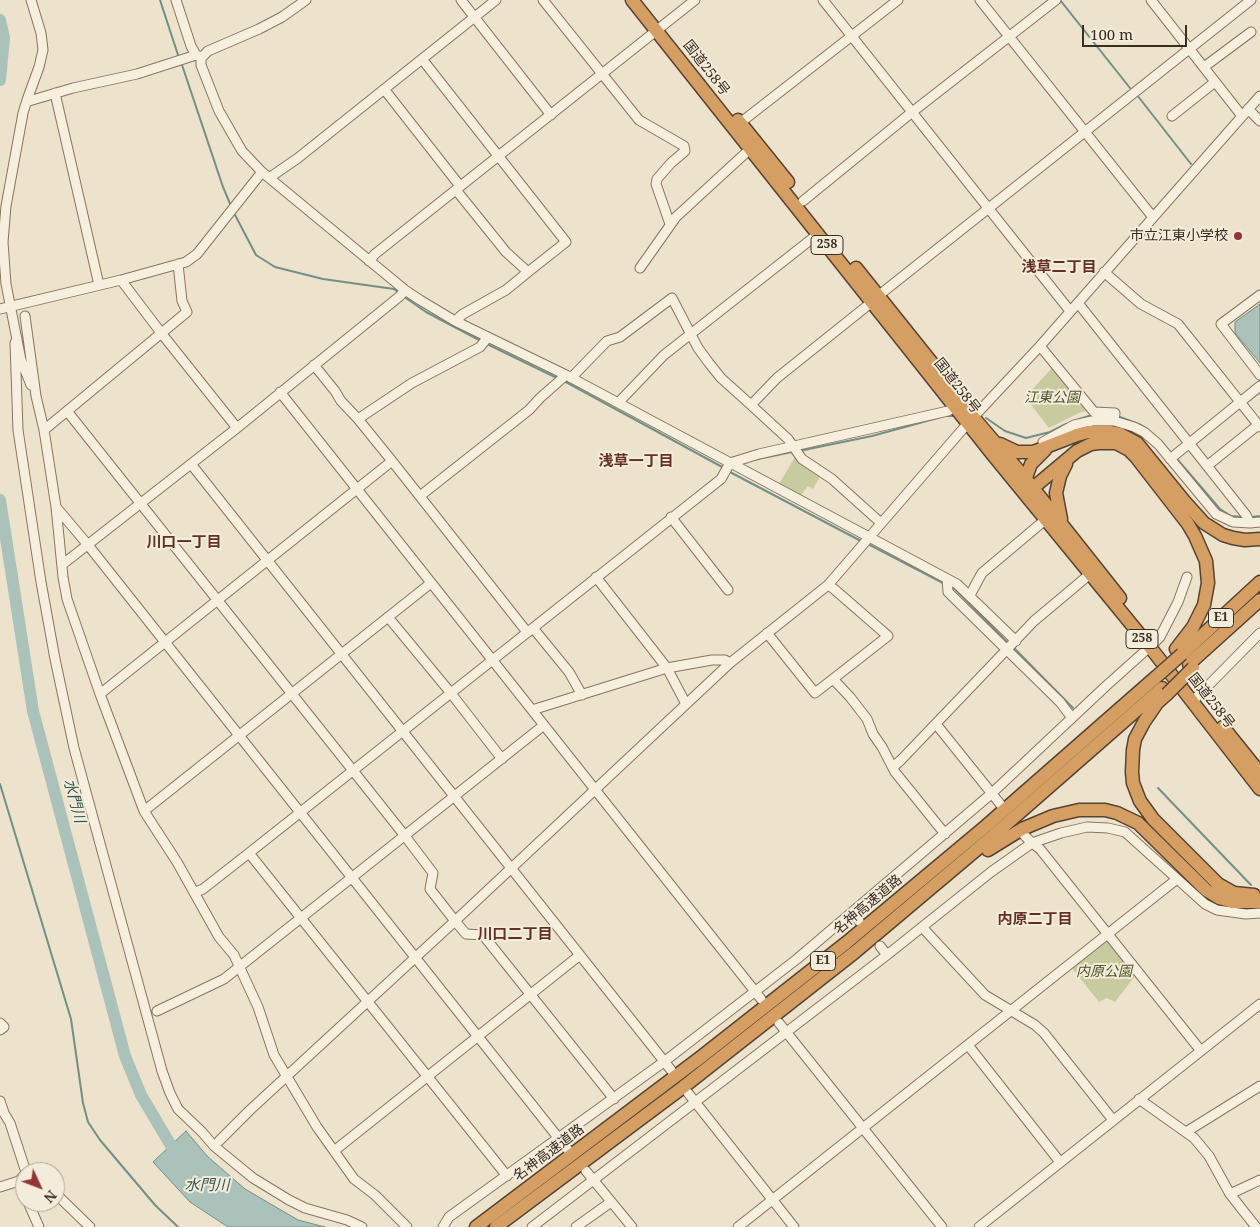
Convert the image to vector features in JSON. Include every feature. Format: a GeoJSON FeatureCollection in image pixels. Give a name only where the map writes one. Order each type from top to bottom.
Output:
{"type":"FeatureCollection","features":[{"type":"Feature","properties":{"kind":"highway","name":"国道258号"},"geometry":{"type":"LineString","coordinates":[[632,0],[660,28],[803,201],[955,407],[994,440],[1027,485],[1045,520],[1152,645]]}},
{"type":"Feature","properties":{"kind":"highway","name":"国道258号"},"geometry":{"type":"LineString","coordinates":[[643,0],[660,28],[750,149],[818,234],[875,299],[971,421],[1067,531],[1260,789]]}},
{"type":"Feature","properties":{"kind":"highway"},"geometry":{"type":"LineString","coordinates":[[994,440],[1009,449],[1025,453],[1033,452],[1047,444],[1077,434],[1088,432],[1120,434],[1137,443],[1204,523],[1223,535],[1233,538],[1245,540],[1260,539]]}},
{"type":"Feature","properties":{"kind":"highway"},"geometry":{"type":"LineString","coordinates":[[1027,485],[1077,451],[1091,444],[1116,443],[1129,450],[1178,510],[1195,536],[1206,562],[1207,594],[1200,616],[1193,627],[1185,659],[1159,683],[1144,722],[1135,739],[1132,750],[1133,783],[1140,802],[1152,819],[1218,884],[1227,890],[1243,895],[1260,894]]}},
{"type":"Feature","properties":{"kind":"highway"},"geometry":{"type":"LineString","coordinates":[[1027,485],[1027,471],[1047,444]]}},
{"type":"Feature","properties":{"kind":"highway"},"geometry":{"type":"LineString","coordinates":[[1067,531],[1059,511],[1056,493],[1057,484],[1063,468],[1077,451]]}},
{"type":"Feature","properties":{"kind":"highway","name":"名神高速道路"},"geometry":{"type":"LineString","coordinates":[[496,1227],[682,1088],[942,880],[1185,659],[1260,582]]}},
{"type":"Feature","properties":{"kind":"highway","name":"名神高速道路"},"geometry":{"type":"LineString","coordinates":[[1185,659],[1260,601]]}},
{"type":"Feature","properties":{"kind":"highway","name":"名神高速道路"},"geometry":{"type":"LineString","coordinates":[[476,1227],[702,1057],[786,991],[927,876],[1067,756],[1111,711],[1159,683]]}},
{"type":"Feature","properties":{"kind":"highway","name":"国道258号"},"geometry":{"type":"LineString","coordinates":[[1195,700],[1260,773]]}},
{"type":"Feature","properties":{"kind":"highway"},"geometry":{"type":"LineString","coordinates":[[788,1005],[828,977],[948,879],[992,846],[1037,822],[1066,812],[1105,810],[1128,818],[1146,830],[1212,894],[1233,902],[1260,902]]}},
{"type":"Feature","properties":{"kind":"street"},"geometry":{"type":"LineString","coordinates":[[31,0],[41,33],[42,50],[39,68],[26,100],[6,206],[3,242],[6,284],[5,308],[17,339],[21,360],[36,396]]}},
{"type":"Feature","properties":{"kind":"street"},"geometry":{"type":"LineString","coordinates":[[176,0],[191,46],[201,65],[222,118],[242,150],[266,175],[369,261],[403,293],[455,321],[486,341],[618,403],[727,467],[866,541],[947,583],[957,584],[970,595],[1072,718]]}},
{"type":"Feature","properties":{"kind":"street"},"geometry":{"type":"LineString","coordinates":[[26,100],[29,101],[137,74],[196,56],[259,29],[282,17],[306,0]]}},
{"type":"Feature","properties":{"kind":"street"},"geometry":{"type":"LineString","coordinates":[[461,0],[550,115]]}},
{"type":"Feature","properties":{"kind":"street"},"geometry":{"type":"LineString","coordinates":[[5,308],[186,262],[197,254],[236,203],[266,175],[298,158],[496,0]]}},
{"type":"Feature","properties":{"kind":"street"},"geometry":{"type":"LineString","coordinates":[[544,0],[639,120],[684,146],[684,150],[657,179],[656,184],[670,224]]}},
{"type":"Feature","properties":{"kind":"street"},"geometry":{"type":"LineString","coordinates":[[369,261],[375,254],[695,0]]}},
{"type":"Feature","properties":{"kind":"street"},"geometry":{"type":"LineString","coordinates":[[823,0],[1070,311]]}},
{"type":"Feature","properties":{"kind":"street"},"geometry":{"type":"LineString","coordinates":[[740,123],[898,0]]}},
{"type":"Feature","properties":{"kind":"street"},"geometry":{"type":"LineString","coordinates":[[980,0],[1152,216]]}},
{"type":"Feature","properties":{"kind":"street"},"geometry":{"type":"LineString","coordinates":[[803,201],[911,113],[1056,0]]}},
{"type":"Feature","properties":{"kind":"street"},"geometry":{"type":"LineString","coordinates":[[1151,0],[1216,82],[1245,113],[1260,121]]}},
{"type":"Feature","properties":{"kind":"street"},"geometry":{"type":"LineString","coordinates":[[751,405],[777,378],[1251,0]]}},
{"type":"Feature","properties":{"kind":"street"},"geometry":{"type":"LineString","coordinates":[[1204,67],[1251,32]]}},
{"type":"Feature","properties":{"kind":"street"},"geometry":{"type":"LineString","coordinates":[[422,59],[566,242],[506,290],[463,314],[455,321]]}},
{"type":"Feature","properties":{"kind":"street"},"geometry":{"type":"LineString","coordinates":[[1172,116],[1216,82]]}},
{"type":"Feature","properties":{"kind":"street"},"geometry":{"type":"LineString","coordinates":[[384,89],[506,252],[528,272]]}},
{"type":"Feature","properties":{"kind":"street"},"geometry":{"type":"LineString","coordinates":[[55,93],[99,285]]}},
{"type":"Feature","properties":{"kind":"street"},"geometry":{"type":"LineString","coordinates":[[220,1141],[287,1075],[455,921],[730,663],[828,585],[1260,96]]}},
{"type":"Feature","properties":{"kind":"street"},"geometry":{"type":"LineString","coordinates":[[640,268],[663,237],[670,224],[750,149]]}},
{"type":"Feature","properties":{"kind":"street"},"geometry":{"type":"LineString","coordinates":[[618,403],[664,356],[818,234]]}},
{"type":"Feature","properties":{"kind":"street"},"geometry":{"type":"LineString","coordinates":[[44,430],[187,312],[182,301],[178,264]]}},
{"type":"Feature","properties":{"kind":"street"},"geometry":{"type":"LineString","coordinates":[[1104,272],[1141,304],[1178,324],[1259,426],[1207,466]]}},
{"type":"Feature","properties":{"kind":"street"},"geometry":{"type":"LineString","coordinates":[[121,280],[237,428]]}},
{"type":"Feature","properties":{"kind":"street"},"geometry":{"type":"LineString","coordinates":[[63,564],[237,428],[403,293]]}},
{"type":"Feature","properties":{"kind":"street"},"geometry":{"type":"LineString","coordinates":[[1260,295],[1221,324],[1260,375]]}},
{"type":"Feature","properties":{"kind":"street"},"geometry":{"type":"LineString","coordinates":[[420,496],[529,410],[540,398],[607,341],[620,337],[672,298],[698,348],[721,378],[788,439],[795,451],[832,479],[881,523]]}},
{"type":"Feature","properties":{"kind":"street"},"geometry":{"type":"LineString","coordinates":[[1078,303],[1248,519]]}},
{"type":"Feature","properties":{"kind":"street"},"geometry":{"type":"LineString","coordinates":[[25,316],[36,396],[44,430],[56,507],[67,599],[144,811],[196,892],[219,937],[234,955],[258,1008],[274,1055],[317,1127],[354,1179],[375,1195],[407,1227]]}},
{"type":"Feature","properties":{"kind":"street"},"geometry":{"type":"LineString","coordinates":[[17,339],[15,343],[18,430],[41,582],[55,659],[74,748],[162,1071],[170,1093],[178,1109],[214,1146],[253,1178],[305,1208],[347,1220],[362,1227]]}},
{"type":"Feature","properties":{"kind":"street"},"geometry":{"type":"LineString","coordinates":[[358,419],[412,383],[486,341]]}},
{"type":"Feature","properties":{"kind":"street"},"geometry":{"type":"LineString","coordinates":[[1040,346],[1094,412],[1115,413],[1114,421]]}},
{"type":"Feature","properties":{"kind":"street"},"geometry":{"type":"LineString","coordinates":[[314,365],[341,401],[358,419],[530,630],[569,672],[582,695]]}},
{"type":"Feature","properties":{"kind":"street"},"geometry":{"type":"LineString","coordinates":[[1173,457],[1242,404],[1260,386]]}},
{"type":"Feature","properties":{"kind":"street"},"geometry":{"type":"LineString","coordinates":[[280,392],[761,999]]}},
{"type":"Feature","properties":{"kind":"street"},"geometry":{"type":"LineString","coordinates":[[196,892],[203,889],[249,853],[721,479],[727,467],[759,454],[795,451],[948,411],[955,407]]}},
{"type":"Feature","properties":{"kind":"street"},"geometry":{"type":"LineString","coordinates":[[67,411],[405,836],[433,873],[430,889],[455,921],[466,934],[483,935],[614,1099]]}},
{"type":"Feature","properties":{"kind":"street"},"geometry":{"type":"LineString","coordinates":[[1047,444],[1074,425],[1092,421],[1114,421],[1134,427],[1144,432],[1173,457],[1216,514],[1233,522],[1248,519],[1260,522]]}},
{"type":"Feature","properties":{"kind":"street"},"geometry":{"type":"LineString","coordinates":[[100,694],[392,461]]}},
{"type":"Feature","properties":{"kind":"street"},"geometry":{"type":"LineString","coordinates":[[191,464],[671,1070]]}},
{"type":"Feature","properties":{"kind":"street"},"geometry":{"type":"LineString","coordinates":[[56,507],[239,734],[352,879],[416,956],[568,1150]]}},
{"type":"Feature","properties":{"kind":"street"},"geometry":{"type":"LineString","coordinates":[[671,517],[728,590]]}},
{"type":"Feature","properties":{"kind":"street"},"geometry":{"type":"LineString","coordinates":[[970,595],[982,573],[1045,520]]}},
{"type":"Feature","properties":{"kind":"street"},"geometry":{"type":"LineString","coordinates":[[893,766],[936,724],[1034,620],[1090,574]]}},
{"type":"Feature","properties":{"kind":"street"},"geometry":{"type":"LineString","coordinates":[[596,577],[666,668],[686,704]]}},
{"type":"Feature","properties":{"kind":"street"},"geometry":{"type":"LineString","coordinates":[[443,1227],[450,1217],[614,1099],[797,959],[991,794],[1160,637],[1178,602],[1187,577]]}},
{"type":"Feature","properties":{"kind":"street"},"geometry":{"type":"LineString","coordinates":[[144,811],[290,693],[431,583]]}},
{"type":"Feature","properties":{"kind":"street"},"geometry":{"type":"LineString","coordinates":[[947,583],[948,592],[1011,646]]}},
{"type":"Feature","properties":{"kind":"street"},"geometry":{"type":"LineString","coordinates":[[767,633],[816,693],[888,636],[828,585]]}},
{"type":"Feature","properties":{"kind":"street"},"geometry":{"type":"LineString","coordinates":[[388,616],[502,759]]}},
{"type":"Feature","properties":{"kind":"street"},"geometry":{"type":"LineString","coordinates":[[1195,700],[1258,639]]}},
{"type":"Feature","properties":{"kind":"street"},"geometry":{"type":"LineString","coordinates":[[532,710],[666,668],[712,660],[725,660],[730,663]]}},
{"type":"Feature","properties":{"kind":"street"},"geometry":{"type":"LineString","coordinates":[[833,679],[868,719],[873,734],[895,772],[945,834]]}},
{"type":"Feature","properties":{"kind":"street"},"geometry":{"type":"LineString","coordinates":[[936,724],[1000,805]]}},
{"type":"Feature","properties":{"kind":"street"},"geometry":{"type":"LineString","coordinates":[[157,1011],[224,979],[544,725]]}},
{"type":"Feature","properties":{"kind":"street"},"geometry":{"type":"LineString","coordinates":[[532,1227],[887,955],[991,872],[1032,843],[1061,833],[1087,827],[1108,828],[1125,832],[1205,904],[1217,910],[1246,914],[1260,912]]}},
{"type":"Feature","properties":{"kind":"street"},"geometry":{"type":"LineString","coordinates":[[1024,835],[1040,849],[1201,1052]]}},
{"type":"Feature","properties":{"kind":"street"},"geometry":{"type":"LineString","coordinates":[[249,853],[507,1176]]}},
{"type":"Feature","properties":{"kind":"street"},"geometry":{"type":"LineString","coordinates":[[738,1227],[1177,879]]}},
{"type":"Feature","properties":{"kind":"street"},"geometry":{"type":"LineString","coordinates":[[852,912],[859,921]]}},
{"type":"Feature","properties":{"kind":"street"},"geometry":{"type":"LineString","coordinates":[[922,927],[985,995],[1035,1025],[1044,1033],[1113,1120]]}},
{"type":"Feature","properties":{"kind":"street"},"geometry":{"type":"LineString","coordinates":[[880,946],[887,955]]}},
{"type":"Feature","properties":{"kind":"street"},"geometry":{"type":"LineString","coordinates":[[334,1151],[580,955]]}},
{"type":"Feature","properties":{"kind":"street"},"geometry":{"type":"LineString","coordinates":[[979,1227],[1258,1006],[1260,1016]]}},
{"type":"Feature","properties":{"kind":"street"},"geometry":{"type":"LineString","coordinates":[[0,1023],[4,1027],[0,1030]]}},
{"type":"Feature","properties":{"kind":"street"},"geometry":{"type":"LineString","coordinates":[[779,1023],[942,1227]]}},
{"type":"Feature","properties":{"kind":"street"},"geometry":{"type":"LineString","coordinates":[[968,1045],[1060,1162]]}},
{"type":"Feature","properties":{"kind":"street"},"geometry":{"type":"LineString","coordinates":[[1186,1132],[1260,1086]]}},
{"type":"Feature","properties":{"kind":"street"},"geometry":{"type":"LineString","coordinates":[[688,1093],[794,1227]]}},
{"type":"Feature","properties":{"kind":"street"},"geometry":{"type":"LineString","coordinates":[[1139,1099],[1186,1132],[1208,1156],[1230,1194],[1256,1227]]}},
{"type":"Feature","properties":{"kind":"street"},"geometry":{"type":"LineString","coordinates":[[0,1101],[10,1123],[20,1162]]}},
{"type":"Feature","properties":{"kind":"street"},"geometry":{"type":"LineString","coordinates":[[586,1171],[632,1227]]}},
{"type":"Feature","properties":{"kind":"street"},"geometry":{"type":"LineString","coordinates":[[0,1187],[15,1180]]}},
{"type":"Feature","properties":{"kind":"street"},"geometry":{"type":"LineString","coordinates":[[1230,1194],[1260,1180]]}},
{"type":"Feature","properties":{"kind":"street"},"geometry":{"type":"LineString","coordinates":[[576,1227],[611,1202]]}},
{"type":"Feature","properties":{"kind":"street"},"geometry":{"type":"LineString","coordinates":[[65,1203],[90,1227]]}},
{"type":"Feature","properties":{"kind":"street"},"geometry":{"type":"LineString","coordinates":[[32,1212],[39,1227]]}},
{"type":"Feature","properties":{"kind":"green space","name":"江東公園"},"geometry":{"type":"Polygon","coordinates":[[[1053,367],[1089,411],[1081,412],[1049,428],[1025,397],[1053,367]]]}},
{"type":"Feature","properties":{"kind":"green space"},"geometry":{"type":"Polygon","coordinates":[[[795,457],[821,475],[813,489],[808,486],[801,495],[779,484],[795,457]]]}},
{"type":"Feature","properties":{"kind":"green space","name":"内原公園"},"geometry":{"type":"Polygon","coordinates":[[[1108,940],[1135,976],[1115,1002],[1107,998],[1099,1002],[1072,968],[1108,940]]]}},
{"type":"Feature","properties":{"kind":"water"},"geometry":{"type":"Polygon","coordinates":[[[1260,304],[1260,363],[1235,333],[1235,322],[1260,304]]]}},
{"type":"Feature","properties":{"kind":"water","name":"水門川"},"geometry":{"type":"Polygon","coordinates":[[[186,1131],[208,1157],[245,1189],[298,1220],[325,1227],[228,1227],[190,1202],[153,1162],[186,1131]]]}},
{"type":"Feature","properties":{"kind":"waterway"},"geometry":{"type":"LineString","coordinates":[[160,0],[179,58]]}},
{"type":"Feature","properties":{"kind":"waterway"},"geometry":{"type":"LineString","coordinates":[[1060,0],[1130,88]]}},
{"type":"Feature","properties":{"kind":"waterway","name":"水門川"},"geometry":{"type":"LineString","coordinates":[[0,20],[4,38],[0,80]]}},
{"type":"Feature","properties":{"kind":"waterway"},"geometry":{"type":"LineString","coordinates":[[181,62],[231,206]]}},
{"type":"Feature","properties":{"kind":"waterway"},"geometry":{"type":"LineString","coordinates":[[1137,95],[1191,164]]}},
{"type":"Feature","properties":{"kind":"waterway"},"geometry":{"type":"LineString","coordinates":[[234,213],[256,255],[275,267],[323,279],[394,289],[399,293]]}},
{"type":"Feature","properties":{"kind":"waterway"},"geometry":{"type":"LineString","coordinates":[[403,296],[426,312],[481,341]]}},
{"type":"Feature","properties":{"kind":"waterway"},"geometry":{"type":"LineString","coordinates":[[487,344],[557,378]]}},
{"type":"Feature","properties":{"kind":"waterway"},"geometry":{"type":"LineString","coordinates":[[564,381],[724,468]]}},
{"type":"Feature","properties":{"kind":"waterway"},"geometry":{"type":"LineString","coordinates":[[1248,401],[1260,392]]}},
{"type":"Feature","properties":{"kind":"waterway"},"geometry":{"type":"LineString","coordinates":[[1073,421],[1092,415]]}},
{"type":"Feature","properties":{"kind":"waterway"},"geometry":{"type":"LineString","coordinates":[[799,451],[872,436],[945,416],[953,416]]}},
{"type":"Feature","properties":{"kind":"waterway"},"geometry":{"type":"LineString","coordinates":[[1120,417],[1141,425],[1155,436]]}},
{"type":"Feature","properties":{"kind":"waterway"},"geometry":{"type":"LineString","coordinates":[[986,418],[1005,431],[1026,438],[1050,432],[1066,424]]}},
{"type":"Feature","properties":{"kind":"waterway"},"geometry":{"type":"LineString","coordinates":[[753,460],[792,452]]}},
{"type":"Feature","properties":{"kind":"waterway"},"geometry":{"type":"LineString","coordinates":[[1177,459],[1220,509],[1231,516],[1244,517]]}},
{"type":"Feature","properties":{"kind":"waterway"},"geometry":{"type":"LineString","coordinates":[[728,471],[861,541]]}},
{"type":"Feature","properties":{"kind":"waterway","name":"水門川"},"geometry":{"type":"LineString","coordinates":[[0,500],[33,711],[125,1056],[141,1095],[173,1149],[181,1157]]}},
{"type":"Feature","properties":{"kind":"waterway"},"geometry":{"type":"LineString","coordinates":[[1252,517],[1260,516]]}},
{"type":"Feature","properties":{"kind":"waterway"},"geometry":{"type":"LineString","coordinates":[[868,544],[943,583]]}},
{"type":"Feature","properties":{"kind":"waterway"},"geometry":{"type":"LineString","coordinates":[[950,587],[955,589],[1009,644]]}},
{"type":"Feature","properties":{"kind":"waterway"},"geometry":{"type":"LineString","coordinates":[[1013,647],[1073,708]]}},
{"type":"Feature","properties":{"kind":"waterway"},"geometry":{"type":"LineString","coordinates":[[0,784],[71,1019],[83,1103],[88,1122],[100,1140],[155,1205],[178,1227]]}},
{"type":"Feature","properties":{"kind":"waterway"},"geometry":{"type":"LineString","coordinates":[[1158,788],[1251,885]]}},
{"type":"Feature","properties":{"kind":"place","name":"市立江東小学校"},"geometry":{"type":"Point","coordinates":[1238,236]}},
{"type":"Feature","properties":{"kind":"district","name":"浅草二丁目"},"geometry":{"type":"Point","coordinates":[1059,268]}},
{"type":"Feature","properties":{"kind":"district","name":"浅草一丁目"},"geometry":{"type":"Point","coordinates":[636,462]}},
{"type":"Feature","properties":{"kind":"district","name":"川口一丁目"},"geometry":{"type":"Point","coordinates":[184,543]}},
{"type":"Feature","properties":{"kind":"district","name":"内原二丁目"},"geometry":{"type":"Point","coordinates":[1035,920]}},
{"type":"Feature","properties":{"kind":"district","name":"川口二丁目"},"geometry":{"type":"Point","coordinates":[515,935]}}]}
